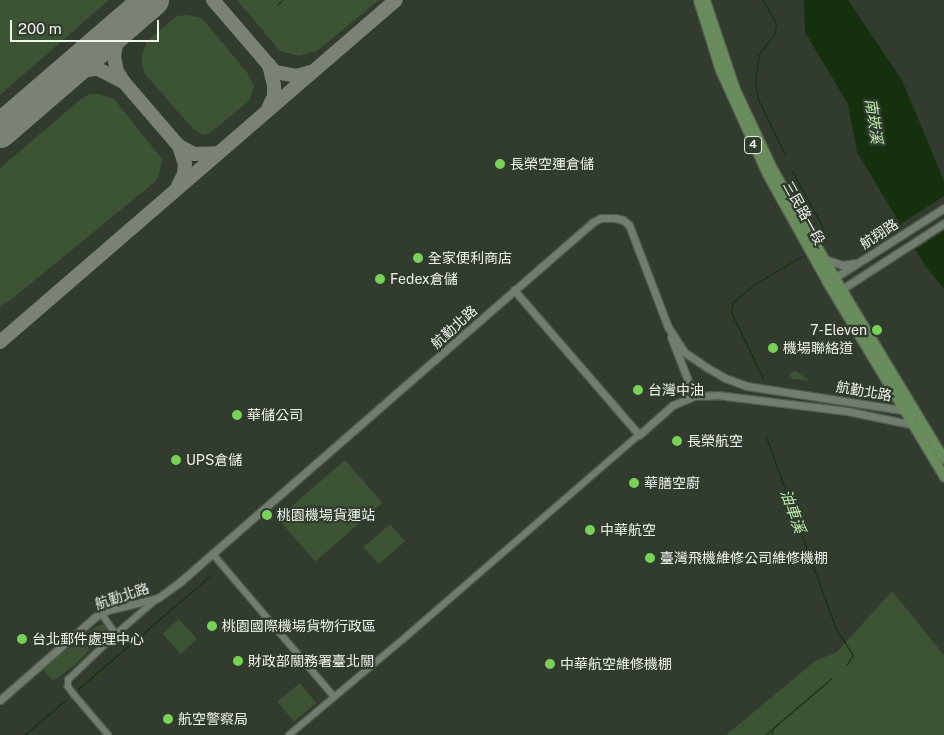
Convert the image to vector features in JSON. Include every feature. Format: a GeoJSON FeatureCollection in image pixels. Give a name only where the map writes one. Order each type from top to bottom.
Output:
{"type":"FeatureCollection","features":[{"type":"Feature","properties":{"kind":"main road","name":"三民路一段"},"geometry":{"type":"LineString","coordinates":[[698,0],[715,54],[741,119],[767,174],[838,292],[913,425]]}},
{"type":"Feature","properties":{"kind":"main road","name":"三民路一段"},"geometry":{"type":"LineString","coordinates":[[705,0],[735,89],[753,131],[823,259],[831,280]]}},
{"type":"Feature","properties":{"kind":"main road","name":"三民路一段"},"geometry":{"type":"LineString","coordinates":[[838,292],[915,412]]}},
{"type":"Feature","properties":{"kind":"main road","name":"4"},"geometry":{"type":"LineString","coordinates":[[915,412],[944,459]]}},
{"type":"Feature","properties":{"kind":"main road","name":"4"},"geometry":{"type":"LineString","coordinates":[[913,425],[944,477]]}},
{"type":"Feature","properties":{"kind":"street","name":"航翔路"},"geometry":{"type":"LineString","coordinates":[[831,280],[944,208]]}},
{"type":"Feature","properties":{"kind":"street","name":"航勤北路"},"geometry":{"type":"LineString","coordinates":[[0,700],[95,617],[158,598],[212,554],[594,222],[608,217],[623,220],[633,233],[668,328],[684,352],[725,378],[747,386],[915,412]]}},
{"type":"Feature","properties":{"kind":"street","name":"航翔路"},"geometry":{"type":"LineString","coordinates":[[838,292],[944,223]]}},
{"type":"Feature","properties":{"kind":"street"},"geometry":{"type":"LineString","coordinates":[[823,259],[832,264],[842,265],[861,260]]}},
{"type":"Feature","properties":{"kind":"street"},"geometry":{"type":"LineString","coordinates":[[514,290],[638,435]]}},
{"type":"Feature","properties":{"kind":"street"},"geometry":{"type":"LineString","coordinates":[[668,328],[694,396]]}},
{"type":"Feature","properties":{"kind":"street"},"geometry":{"type":"LineString","coordinates":[[289,735],[408,635],[673,405],[694,396],[716,395],[847,411],[924,427]]}},
{"type":"Feature","properties":{"kind":"street"},"geometry":{"type":"LineString","coordinates":[[212,554],[334,696]]}},
{"type":"Feature","properties":{"kind":"street"},"geometry":{"type":"LineString","coordinates":[[108,735],[68,687],[68,680],[116,634],[158,598]]}},
{"type":"Feature","properties":{"kind":"street"},"geometry":{"type":"LineString","coordinates":[[102,614],[116,634]]}},
{"type":"Feature","properties":{"kind":"shaded area"},"geometry":{"type":"Polygon","coordinates":[[[0,0],[109,0],[0,95],[0,0]]]}},
{"type":"Feature","properties":{"kind":"shaded area"},"geometry":{"type":"Polygon","coordinates":[[[237,0],[379,0],[317,51],[299,56],[280,51],[237,0]]]}},
{"type":"Feature","properties":{"kind":"shaded area"},"geometry":{"type":"Polygon","coordinates":[[[187,15],[202,18],[249,75],[254,86],[250,100],[210,133],[204,135],[194,130],[145,74],[142,64],[142,54],[148,40],[177,16],[187,15]]]}},
{"type":"Feature","properties":{"kind":"shaded area"},"geometry":{"type":"Polygon","coordinates":[[[90,94],[99,94],[114,99],[162,159],[159,174],[156,181],[12,299],[0,306],[0,168],[82,98],[90,94]]]}},
{"type":"Feature","properties":{"kind":"shaded area"},"geometry":{"type":"Polygon","coordinates":[[[794,371],[810,381],[792,379],[789,374],[794,371]]]}},
{"type":"Feature","properties":{"kind":"shaded area"},"geometry":{"type":"Polygon","coordinates":[[[345,460],[382,503],[315,561],[278,518],[345,460]]]}},
{"type":"Feature","properties":{"kind":"shaded area"},"geometry":{"type":"Polygon","coordinates":[[[390,524],[405,541],[379,564],[364,547],[390,524]]]}},
{"type":"Feature","properties":{"kind":"shaded area"},"geometry":{"type":"Polygon","coordinates":[[[892,591],[944,655],[944,735],[726,735],[815,661],[837,652],[892,591]]]}},
{"type":"Feature","properties":{"kind":"shaded area"},"geometry":{"type":"Polygon","coordinates":[[[179,619],[197,639],[181,654],[163,634],[179,619]]]}},
{"type":"Feature","properties":{"kind":"shaded area"},"geometry":{"type":"Polygon","coordinates":[[[103,624],[107,630],[106,633],[76,664],[53,681],[41,668],[71,647],[84,642],[90,635],[90,630],[103,624]]]}},
{"type":"Feature","properties":{"kind":"shaded area"},"geometry":{"type":"Polygon","coordinates":[[[300,683],[316,703],[294,721],[277,701],[300,683]]]}},
{"type":"Feature","properties":{"kind":"water","name":"南崁溪"},"geometry":{"type":"Polygon","coordinates":[[[804,0],[848,0],[902,80],[944,181],[944,289],[926,267],[857,152],[848,104],[805,32],[804,0]]]}},
{"type":"Feature","properties":{"kind":"pier"},"geometry":{"type":"Polygon","coordinates":[[[944,196],[944,231],[913,251],[899,225],[944,196]]]}},
{"type":"Feature","properties":{"kind":"waterway"},"geometry":{"type":"LineString","coordinates":[[277,5],[282,0]]}},
{"type":"Feature","properties":{"kind":"waterway","name":"油車溪"},"geometry":{"type":"LineString","coordinates":[[763,0],[776,23],[775,33],[759,54],[755,83],[758,99],[785,155]]}},
{"type":"Feature","properties":{"kind":"waterway","name":"油車溪"},"geometry":{"type":"LineString","coordinates":[[792,171],[820,222],[826,237],[823,244]]}},
{"type":"Feature","properties":{"kind":"waterway","name":"油車溪"},"geometry":{"type":"LineString","coordinates":[[763,378],[731,312],[733,302],[753,285],[802,256]]}},
{"type":"Feature","properties":{"kind":"waterway","name":"油車溪"},"geometry":{"type":"LineString","coordinates":[[766,437],[836,629],[853,655],[847,664]]}},
{"type":"Feature","properties":{"kind":"waterway"},"geometry":{"type":"LineString","coordinates":[[78,689],[211,575]]}},
{"type":"Feature","properties":{"kind":"waterway","name":"油車溪"},"geometry":{"type":"LineString","coordinates":[[771,735],[773,728],[832,678]]}},
{"type":"Feature","properties":{"kind":"waterway"},"geometry":{"type":"LineString","coordinates":[[24,735],[67,699]]}},
{"type":"Feature","properties":{"kind":"waterway","name":"油車溪"},"geometry":{"type":"LineString","coordinates":[[765,735],[772,729]]}},
{"type":"Feature","properties":{"kind":"taxiway"},"geometry":{"type":"LineString","coordinates":[[213,0],[275,72],[297,76],[310,72]]}},
{"type":"Feature","properties":{"kind":"taxiway"},"geometry":{"type":"LineString","coordinates":[[0,342],[396,0]]}},
{"type":"Feature","properties":{"kind":"taxiway"},"geometry":{"type":"LineString","coordinates":[[132,17],[121,30],[116,43],[114,57],[117,71],[123,81],[179,146],[185,164],[184,174],[178,186]]}},
{"type":"Feature","properties":{"kind":"taxiway"},"geometry":{"type":"LineString","coordinates":[[268,109],[274,96],[274,85],[269,65]]}},
{"type":"Feature","properties":{"kind":"taxiway"},"geometry":{"type":"LineString","coordinates":[[59,81],[72,72],[98,69],[122,81]]}},
{"type":"Feature","properties":{"kind":"taxiway"},"geometry":{"type":"LineString","coordinates":[[179,146],[194,154],[218,153]]}},
{"type":"Feature","properties":{"kind":"runway"},"geometry":{"type":"LineString","coordinates":[[0,131],[152,0]]}},
{"type":"Feature","properties":{"kind":"place","name":"長榮空運倉儲"},"geometry":{"type":"Point","coordinates":[500,164]}},
{"type":"Feature","properties":{"kind":"place","name":"全家便利商店"},"geometry":{"type":"Point","coordinates":[418,258]}},
{"type":"Feature","properties":{"kind":"place","name":"Fedex倉儲"},"geometry":{"type":"Point","coordinates":[380,279]}},
{"type":"Feature","properties":{"kind":"place","name":"7-Eleven"},"geometry":{"type":"Point","coordinates":[877,330]}},
{"type":"Feature","properties":{"kind":"place","name":"機場聯絡道"},"geometry":{"type":"Point","coordinates":[773,348]}},
{"type":"Feature","properties":{"kind":"place","name":"台灣中油"},"geometry":{"type":"Point","coordinates":[638,390]}},
{"type":"Feature","properties":{"kind":"place","name":"華儲公司"},"geometry":{"type":"Point","coordinates":[237,415]}},
{"type":"Feature","properties":{"kind":"place","name":"長榮航空"},"geometry":{"type":"Point","coordinates":[677,441]}},
{"type":"Feature","properties":{"kind":"place","name":"UPS倉儲"},"geometry":{"type":"Point","coordinates":[176,460]}},
{"type":"Feature","properties":{"kind":"place","name":"華膳空廚"},"geometry":{"type":"Point","coordinates":[634,483]}},
{"type":"Feature","properties":{"kind":"place","name":"桃園機場貨運站"},"geometry":{"type":"Point","coordinates":[267,515]}},
{"type":"Feature","properties":{"kind":"place","name":"中華航空"},"geometry":{"type":"Point","coordinates":[590,530]}},
{"type":"Feature","properties":{"kind":"place","name":"臺灣飛機維修公司維修機棚"},"geometry":{"type":"Point","coordinates":[650,558]}},
{"type":"Feature","properties":{"kind":"place","name":"桃園國際機場貨物行政區"},"geometry":{"type":"Point","coordinates":[212,626]}},
{"type":"Feature","properties":{"kind":"place","name":"台北郵件處理中心"},"geometry":{"type":"Point","coordinates":[22,639]}},
{"type":"Feature","properties":{"kind":"place","name":"財政部關務署臺北關"},"geometry":{"type":"Point","coordinates":[238,661]}},
{"type":"Feature","properties":{"kind":"place","name":"中華航空維修機棚"},"geometry":{"type":"Point","coordinates":[550,664]}},
{"type":"Feature","properties":{"kind":"place","name":"航空警察局"},"geometry":{"type":"Point","coordinates":[168,719]}}]}
